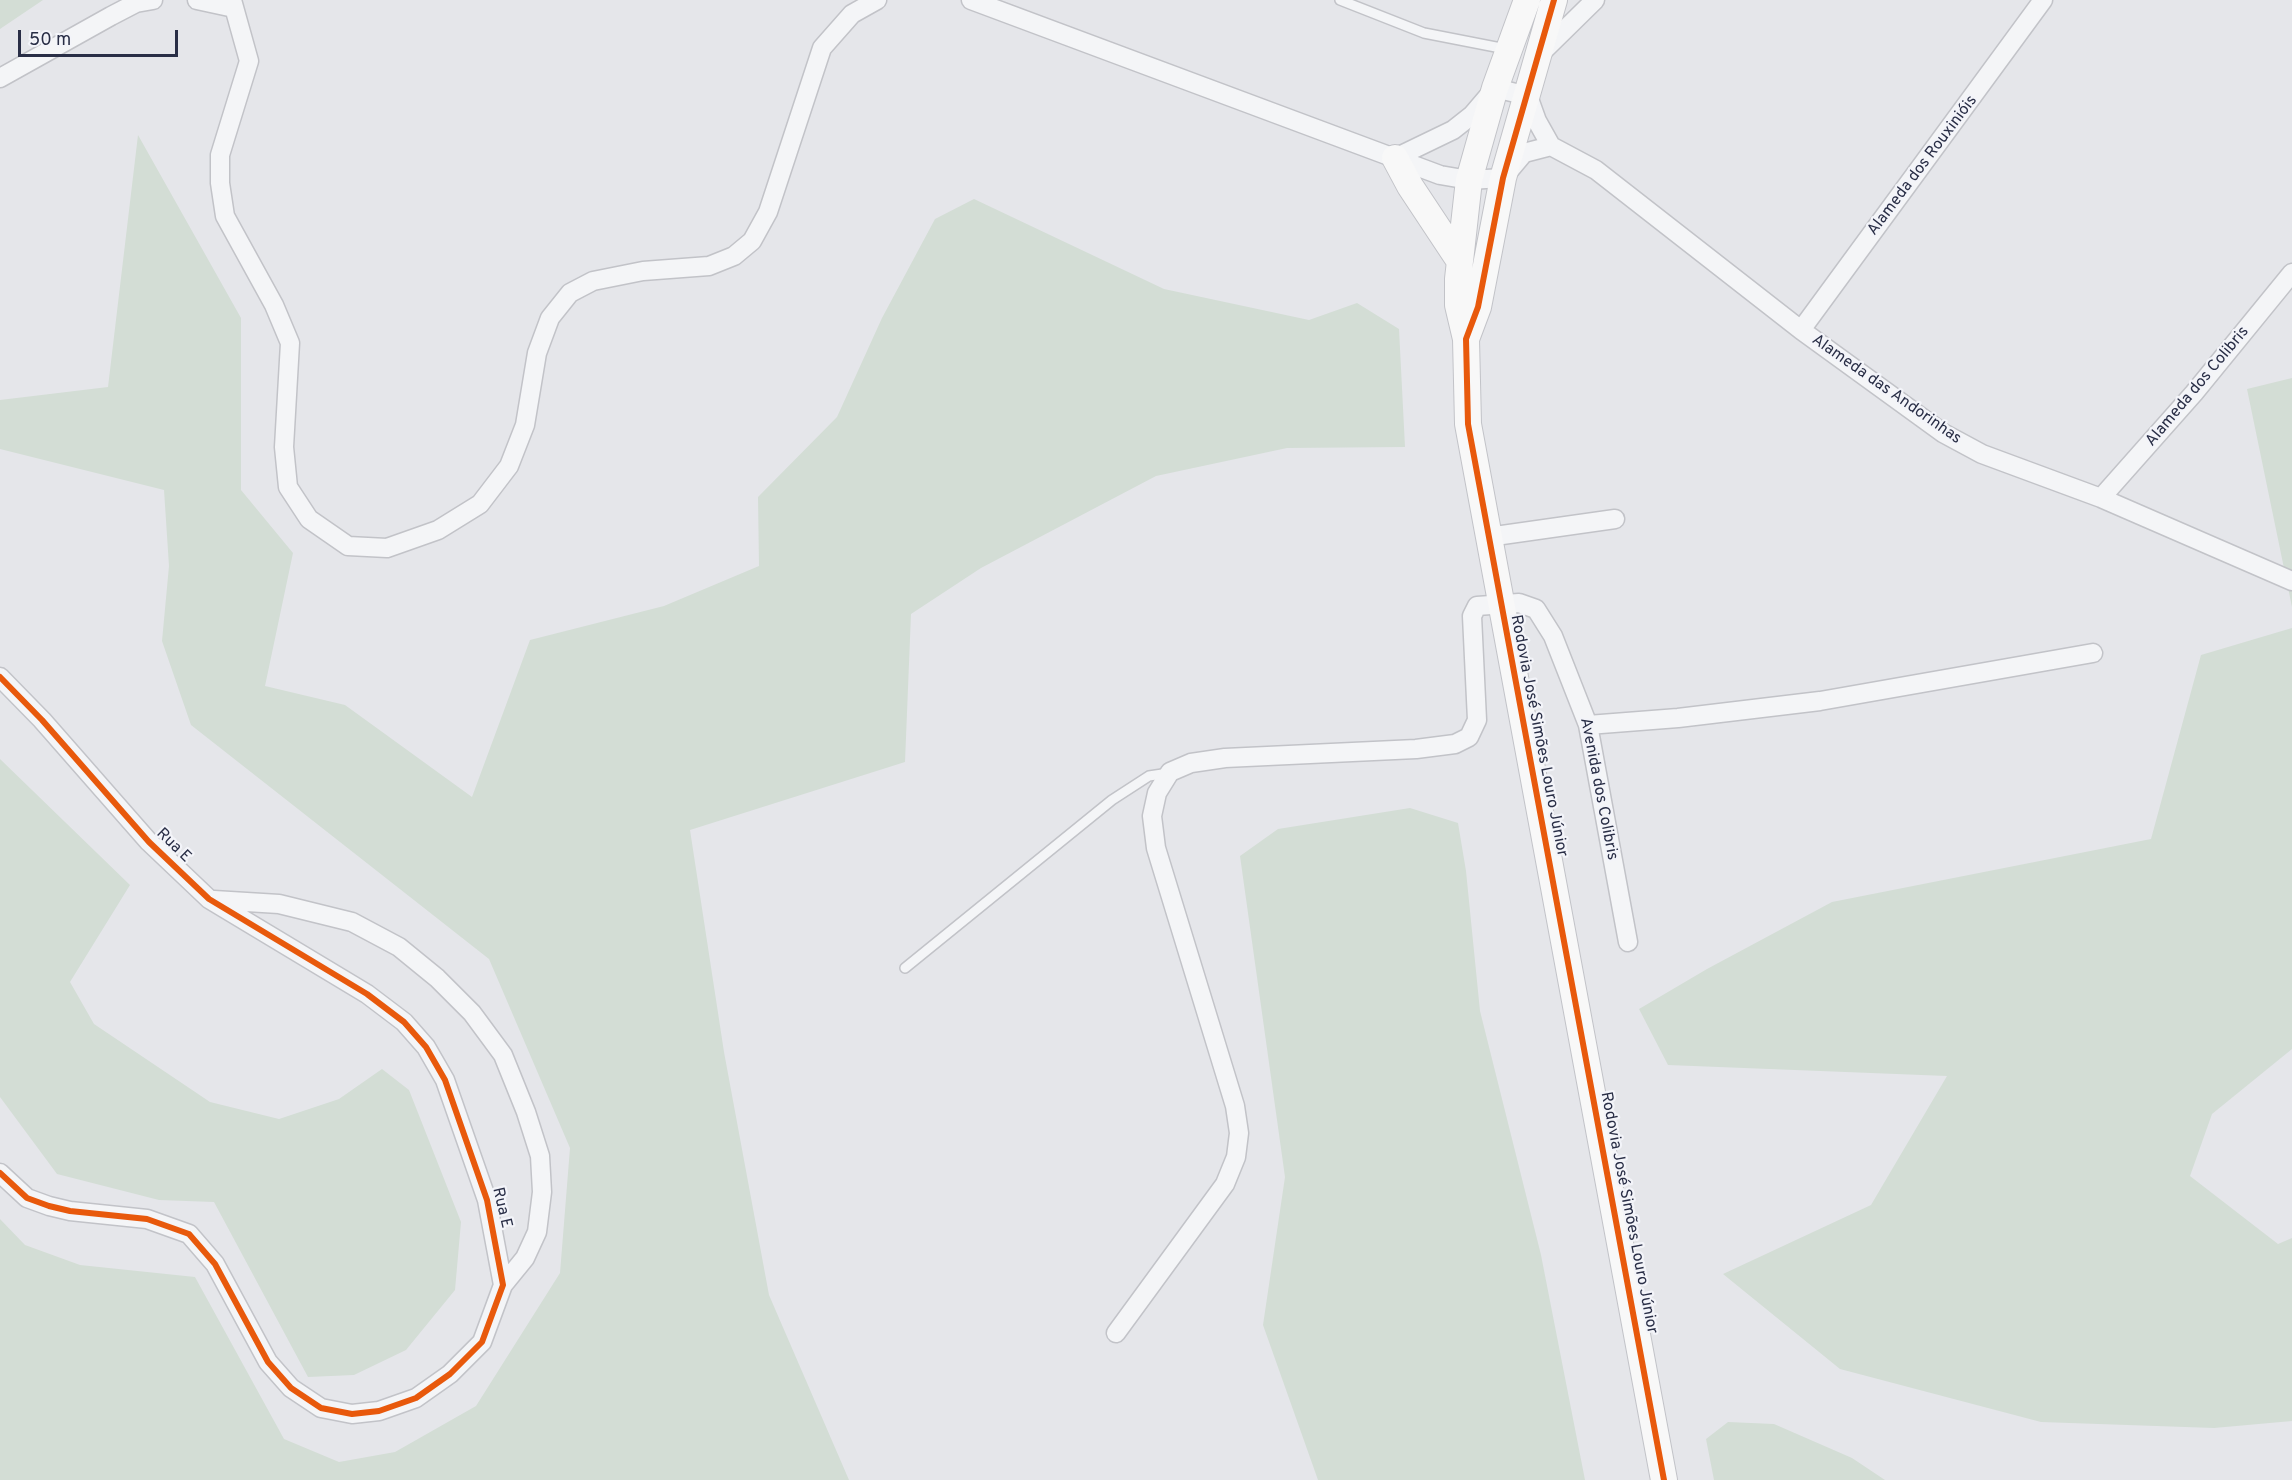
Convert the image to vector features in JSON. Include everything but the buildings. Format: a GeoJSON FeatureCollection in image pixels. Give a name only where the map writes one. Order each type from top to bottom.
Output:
{"type":"FeatureCollection","features":[{"type":"Feature","properties":{"kind":"main road","name":"Rodovia José Simões Louro Júnior"},"geometry":{"type":"LineString","coordinates":[[1466,339],[1478,307],[1503,178],[1555,0]]}},
{"type":"Feature","properties":{"kind":"main road","name":"Rodovia José Simões Louro Júnior"},"geometry":{"type":"LineString","coordinates":[[1525,7],[1495,88],[1469,180],[1459,260],[1458,305],[1466,339],[1468,424],[1664,1480]]}},
{"type":"Feature","properties":{"kind":"main road"},"geometry":{"type":"LineString","coordinates":[[1395,158],[1410,186],[1459,260]]}},
{"type":"Feature","properties":{"kind":"street"},"geometry":{"type":"LineString","coordinates":[[0,78],[136,3],[153,0]]}},
{"type":"Feature","properties":{"kind":"street"},"geometry":{"type":"LineString","coordinates":[[197,0],[233,4],[249,61],[220,155],[220,183],[225,216],[274,305],[290,344],[284,447],[288,487],[309,519],[348,546],[387,548],[438,530],[480,504],[509,466],[525,425],[537,353],[550,318],[570,293],[593,281],[613,277],[644,271],[709,266],[734,256],[752,241],[768,213],[822,48],[852,14],[877,0]]}},
{"type":"Feature","properties":{"kind":"street"},"geometry":{"type":"LineString","coordinates":[[971,0],[1440,175],[1469,180],[1503,178],[1524,153],[1551,146],[1536,121],[1528,96],[1495,88],[1472,115],[1453,130],[1395,158]]}},
{"type":"Feature","properties":{"kind":"street"},"geometry":{"type":"LineString","coordinates":[[1525,7],[1555,0]]}},
{"type":"Feature","properties":{"kind":"street"},"geometry":{"type":"LineString","coordinates":[[1539,56],[1595,0]]}},
{"type":"Feature","properties":{"kind":"street","name":"Alameda dos Rouxinióis"},"geometry":{"type":"LineString","coordinates":[[1801,330],[2043,0]]}},
{"type":"Feature","properties":{"kind":"street","name":"Alameda das Andorinhas"},"geometry":{"type":"LineString","coordinates":[[1551,146],[1596,170],[1801,330],[1943,433],[2014,468],[2100,498],[2292,581]]}},
{"type":"Feature","properties":{"kind":"street","name":"Alameda dos Colibris"},"geometry":{"type":"LineString","coordinates":[[2100,498],[2194,393],[2292,273]]}},
{"type":"Feature","properties":{"kind":"street"},"geometry":{"type":"LineString","coordinates":[[1488,537],[1615,519]]}},
{"type":"Feature","properties":{"kind":"street"},"geometry":{"type":"LineString","coordinates":[[1116,1333],[1225,1184],[1236,1157],[1239,1133],[1235,1106],[1156,848],[1152,816],[1157,793],[1170,772],[1191,763],[1225,758],[1416,749],[1462,741],[1469,737],[1477,720],[1472,616],[1477,606],[1500,603]]}},
{"type":"Feature","properties":{"kind":"street","name":"Avenida dos Colibris"},"geometry":{"type":"LineString","coordinates":[[1500,603],[1518,603],[1536,609],[1553,636],[1588,725],[1628,942]]}},
{"type":"Feature","properties":{"kind":"street"},"geometry":{"type":"LineString","coordinates":[[1588,725],[1678,718],[1820,701],[2093,653]]}},
{"type":"Feature","properties":{"kind":"street","name":"Rua E"},"geometry":{"type":"LineString","coordinates":[[0,676],[42,720],[149,842],[209,899],[367,994],[404,1022],[426,1047],[449,1091],[487,1200],[503,1285]]}},
{"type":"Feature","properties":{"kind":"street"},"geometry":{"type":"LineString","coordinates":[[0,1173],[27,1198],[49,1206],[70,1211],[147,1219],[189,1234],[215,1264],[268,1362],[291,1388],[321,1408],[352,1414],[379,1410],[416,1398],[450,1374],[482,1342],[503,1285],[525,1258],[537,1232],[542,1192],[540,1156],[526,1112],[503,1055],[472,1013],[437,978],[399,947],[352,922],[279,904],[209,899]]}},
{"type":"Feature","properties":{"kind":"lane"},"geometry":{"type":"LineString","coordinates":[[1340,0],[1424,33],[1509,50]]}},
{"type":"Feature","properties":{"kind":"lane"},"geometry":{"type":"LineString","coordinates":[[905,968],[1112,800],[1149,776],[1170,772]]}},
{"type":"Feature","properties":{"kind":"shaded area"},"geometry":{"type":"Polygon","coordinates":[[[0,0],[43,0],[0,29],[0,0]]]}},
{"type":"Feature","properties":{"kind":"shaded area"},"geometry":{"type":"Polygon","coordinates":[[[138,135],[241,318],[241,490],[293,553],[265,686],[345,705],[472,797],[530,640],[664,606],[759,566],[758,497],[837,417],[882,318],[935,219],[974,199],[1164,289],[1309,320],[1357,303],[1399,329],[1405,447],[1287,448],[1156,476],[981,568],[911,614],[905,762],[690,830],[724,1052],[769,1295],[849,1480],[0,1480],[0,1219],[25,1245],[80,1265],[195,1277],[284,1439],[339,1462],[395,1452],[476,1406],[560,1273],[570,1148],[489,959],[191,725],[162,641],[169,566],[164,490],[0,449],[0,400],[108,387],[138,135]]]}},
{"type":"Feature","properties":{"kind":"shaded area"},"geometry":{"type":"Polygon","coordinates":[[[2292,378],[2292,607],[2247,389],[2292,378]]]}},
{"type":"Feature","properties":{"kind":"shaded area"},"geometry":{"type":"Polygon","coordinates":[[[2292,628],[2292,1049],[2212,1114],[2190,1176],[2278,1244],[2292,1238],[2292,1421],[2214,1428],[2041,1422],[1840,1369],[1723,1274],[1871,1205],[1947,1076],[1668,1065],[1639,1009],[1707,969],[1832,902],[2151,839],[2201,655],[2292,628]]]}},
{"type":"Feature","properties":{"kind":"shaded area"},"geometry":{"type":"Polygon","coordinates":[[[0,759],[130,885],[70,982],[94,1024],[210,1102],[279,1119],[339,1099],[382,1069],[409,1090],[461,1222],[455,1290],[406,1350],[354,1375],[308,1377],[214,1202],[159,1200],[57,1174],[0,1097],[0,759]]]}},
{"type":"Feature","properties":{"kind":"shaded area"},"geometry":{"type":"Polygon","coordinates":[[[1410,808],[1458,823],[1466,871],[1480,1011],[1541,1255],[1585,1480],[1318,1480],[1263,1325],[1285,1177],[1240,856],[1278,829],[1410,808]]]}},
{"type":"Feature","properties":{"kind":"shaded area"},"geometry":{"type":"Polygon","coordinates":[[[1728,1422],[1774,1424],[1852,1458],[1885,1480],[1714,1480],[1706,1439],[1728,1422]]]}},
{"type":"Feature","properties":{"kind":"cycle path"},"geometry":{"type":"LineString","coordinates":[[1554,0],[1503,178],[1478,307],[1466,339],[1468,424],[1664,1480]]}},
{"type":"Feature","properties":{"kind":"cycle path"},"geometry":{"type":"LineString","coordinates":[[0,677],[42,720],[149,842],[209,899],[367,994],[404,1022],[426,1047],[445,1080],[487,1200],[503,1285],[482,1342],[450,1374],[416,1398],[379,1411],[352,1414],[321,1408],[291,1388],[268,1362],[215,1264],[189,1234],[147,1219],[70,1211],[49,1206],[27,1198],[0,1173]]}}]}
